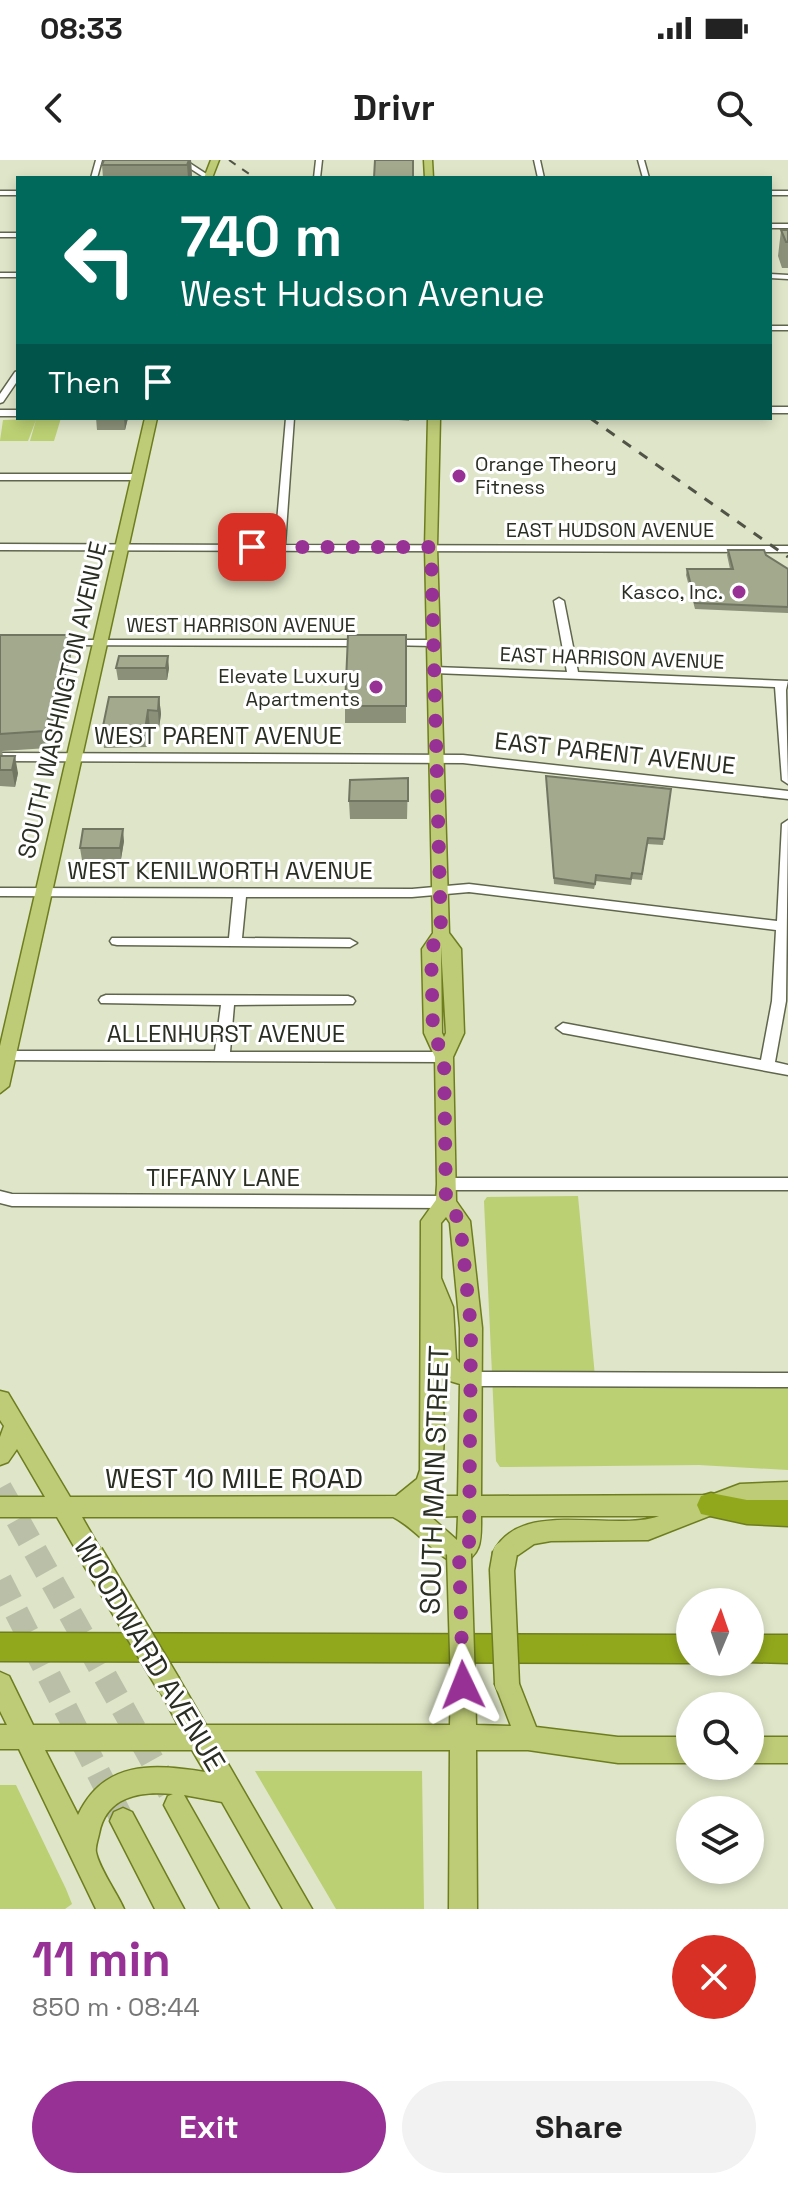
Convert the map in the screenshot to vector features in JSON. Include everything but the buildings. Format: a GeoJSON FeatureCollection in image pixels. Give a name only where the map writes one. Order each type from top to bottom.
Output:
{"type":"FeatureCollection","features":[{"type":"Feature","properties":{"kind":"highway"},"geometry":{"type":"LineString","coordinates":[[711,1505],[747,1512],[788,1513]]}},
{"type":"Feature","properties":{"kind":"highway"},"geometry":{"type":"LineString","coordinates":[[0,1647],[676,1649]]}},
{"type":"Feature","properties":{"kind":"highway"},"geometry":{"type":"LineString","coordinates":[[764,1649],[788,1649]]}},
{"type":"Feature","properties":{"kind":"main road","name":"SOUTH WASHINGTON AVENUE"},"geometry":{"type":"LineString","coordinates":[[0,1086],[151,420]]}},
{"type":"Feature","properties":{"kind":"main road","name":"SOUTH MAIN STREET"},"geometry":{"type":"LineString","coordinates":[[434,420],[431,547],[441,933],[431,949],[433,1033],[444,1057],[446,1193],[460,1221],[472,1379],[469,1546],[459,1554],[463,1685],[463,1909]]}},
{"type":"Feature","properties":{"kind":"main road","name":"SOUTH MAIN STREET"},"geometry":{"type":"LineString","coordinates":[[398,1508],[426,1485],[431,1470],[431,1221],[446,1193]]}},
{"type":"Feature","properties":{"kind":"main road"},"geometry":{"type":"LineString","coordinates":[[430,1273],[443,1307],[445,1362],[458,1375],[472,1379]]}},
{"type":"Feature","properties":{"kind":"main road","name":"WOODWARD AVENUE"},"geometry":{"type":"LineString","coordinates":[[0,1400],[298,1909]]}},
{"type":"Feature","properties":{"kind":"main road"},"geometry":{"type":"LineString","coordinates":[[0,1455],[11,1440],[15,1424]]}},
{"type":"Feature","properties":{"kind":"main road"},"geometry":{"type":"LineString","coordinates":[[528,1738],[507,1684],[502,1570],[505,1553],[516,1540],[538,1532],[646,1530],[740,1494],[788,1492]]}},
{"type":"Feature","properties":{"kind":"main road","name":"WEST 10 MILE ROAD"},"geometry":{"type":"LineString","coordinates":[[0,1507],[711,1505]]}},
{"type":"Feature","properties":{"kind":"main road"},"geometry":{"type":"LineString","coordinates":[[398,1508],[421,1520],[444,1545],[459,1554]]}},
{"type":"Feature","properties":{"kind":"main road"},"geometry":{"type":"LineString","coordinates":[[0,1684],[13,1737],[83,1853],[108,1908]]}},
{"type":"Feature","properties":{"kind":"main road"},"geometry":{"type":"LineString","coordinates":[[13,1737],[528,1738],[618,1750],[676,1750]]}},
{"type":"Feature","properties":{"kind":"main road"},"geometry":{"type":"LineString","coordinates":[[764,1750],[788,1750]]}},
{"type":"Feature","properties":{"kind":"main road"},"geometry":{"type":"LineString","coordinates":[[83,1853],[86,1822],[92,1806],[123,1784],[181,1782],[231,1791]]}},
{"type":"Feature","properties":{"kind":"main road"},"geometry":{"type":"LineString","coordinates":[[177,1805],[235,1909]]}},
{"type":"Feature","properties":{"kind":"main road"},"geometry":{"type":"LineString","coordinates":[[123,1821],[170,1909]]}},
{"type":"Feature","properties":{"kind":"street"},"geometry":{"type":"LineString","coordinates":[[180,160],[205,176]]}},
{"type":"Feature","properties":{"kind":"street"},"geometry":{"type":"LineString","coordinates":[[0,400],[16,377]]}},
{"type":"Feature","properties":{"kind":"street"},"geometry":{"type":"LineString","coordinates":[[280,548],[290,420]]}},
{"type":"Feature","properties":{"kind":"street"},"geometry":{"type":"LineString","coordinates":[[0,477],[137,477]]}},
{"type":"Feature","properties":{"kind":"street","name":"EAST HUDSON AVENUE"},"geometry":{"type":"LineString","coordinates":[[0,547],[788,549]]}},
{"type":"Feature","properties":{"kind":"street"},"geometry":{"type":"LineString","coordinates":[[559,601],[573,674]]}},
{"type":"Feature","properties":{"kind":"street","name":"WEST HARRISON AVENUE"},"geometry":{"type":"LineString","coordinates":[[41,643],[433,643]]}},
{"type":"Feature","properties":{"kind":"street","name":"EAST HARRISON AVENUE"},"geometry":{"type":"LineString","coordinates":[[434,670],[785,684]]}},
{"type":"Feature","properties":{"kind":"street"},"geometry":{"type":"LineString","coordinates":[[785,684],[788,780]]}},
{"type":"Feature","properties":{"kind":"street","name":"WEST PARENT AVENUE"},"geometry":{"type":"LineString","coordinates":[[0,757],[436,758]]}},
{"type":"Feature","properties":{"kind":"street","name":"EAST PARENT AVENUE"},"geometry":{"type":"LineString","coordinates":[[436,758],[788,795]]}},
{"type":"Feature","properties":{"kind":"street"},"geometry":{"type":"LineString","coordinates":[[767,1066],[779,1001],[788,824]]}},
{"type":"Feature","properties":{"kind":"street","name":"WEST KENILWORTH AVENUE"},"geometry":{"type":"LineString","coordinates":[[0,892],[469,888],[785,926]]}},
{"type":"Feature","properties":{"kind":"street"},"geometry":{"type":"LineString","coordinates":[[235,942],[240,892]]}},
{"type":"Feature","properties":{"kind":"street"},"geometry":{"type":"LineString","coordinates":[[117,941],[350,943]]}},
{"type":"Feature","properties":{"kind":"street"},"geometry":{"type":"LineString","coordinates":[[106,1000],[348,1001]]}},
{"type":"Feature","properties":{"kind":"street"},"geometry":{"type":"LineString","coordinates":[[222,1056],[228,1000]]}},
{"type":"Feature","properties":{"kind":"street"},"geometry":{"type":"LineString","coordinates":[[563,1028],[788,1070]]}},
{"type":"Feature","properties":{"kind":"street","name":"ALLENHURST AVENUE"},"geometry":{"type":"LineString","coordinates":[[8,1056],[444,1057]]}},
{"type":"Feature","properties":{"kind":"street","name":"TIFFANY LANE"},"geometry":{"type":"LineString","coordinates":[[0,1197],[12,1200],[446,1193],[788,1184]]}},
{"type":"Feature","properties":{"kind":"street"},"geometry":{"type":"LineString","coordinates":[[472,1379],[788,1380]]}},
{"type":"Feature","properties":{"kind":"green space"},"geometry":{"type":"Polygon","coordinates":[[[3,420],[36,420],[28,441],[0,441],[3,420]]]}},
{"type":"Feature","properties":{"kind":"green space"},"geometry":{"type":"Polygon","coordinates":[[[36,420],[60,420],[54,441],[30,441],[36,420]]]}},
{"type":"Feature","properties":{"kind":"green space"},"geometry":{"type":"Polygon","coordinates":[[[578,1196],[596,1387],[788,1387],[788,1470],[699,1465],[500,1467],[496,1461],[484,1201],[487,1197],[578,1196]]]}},
{"type":"Feature","properties":{"kind":"green space"},"geometry":{"type":"Polygon","coordinates":[[[255,1771],[422,1771],[424,1909],[336,1909],[255,1771]]]}},
{"type":"Feature","properties":{"kind":"green space"},"geometry":{"type":"Polygon","coordinates":[[[0,1785],[16,1785],[72,1904],[65,1909],[0,1909],[0,1785]]]}},
{"type":"Feature","properties":{"kind":"tunnel"},"geometry":{"type":"LineString","coordinates":[[0,1488],[177,1805]]}},
{"type":"Feature","properties":{"kind":"tunnel"},"geometry":{"type":"LineString","coordinates":[[0,1580],[123,1821]]}},
{"type":"Feature","properties":{"kind":"railway"},"geometry":{"type":"LineString","coordinates":[[229,160],[252,176]]}},
{"type":"Feature","properties":{"kind":"railway"},"geometry":{"type":"LineString","coordinates":[[593,420],[788,557]]}},
{"type":"Feature","properties":{"kind":"place","name":"Orange Theory Fitness"},"geometry":{"type":"Point","coordinates":[459,476]}},
{"type":"Feature","properties":{"kind":"place","name":"Kasco, Inc."},"geometry":{"type":"Point","coordinates":[739,592]}},
{"type":"Feature","properties":{"kind":"place","name":"Elevate Luxury Apartments"},"geometry":{"type":"Point","coordinates":[376,687]}},
{"type":"Feature","properties":{"kind":"route"},"geometry":{"type":"LineString","coordinates":[[252,547],[431,547],[441,933],[431,949],[433,1033],[444,1057],[446,1202],[460,1221],[471,1328],[469,1546],[459,1554],[463,1685]]}}]}
